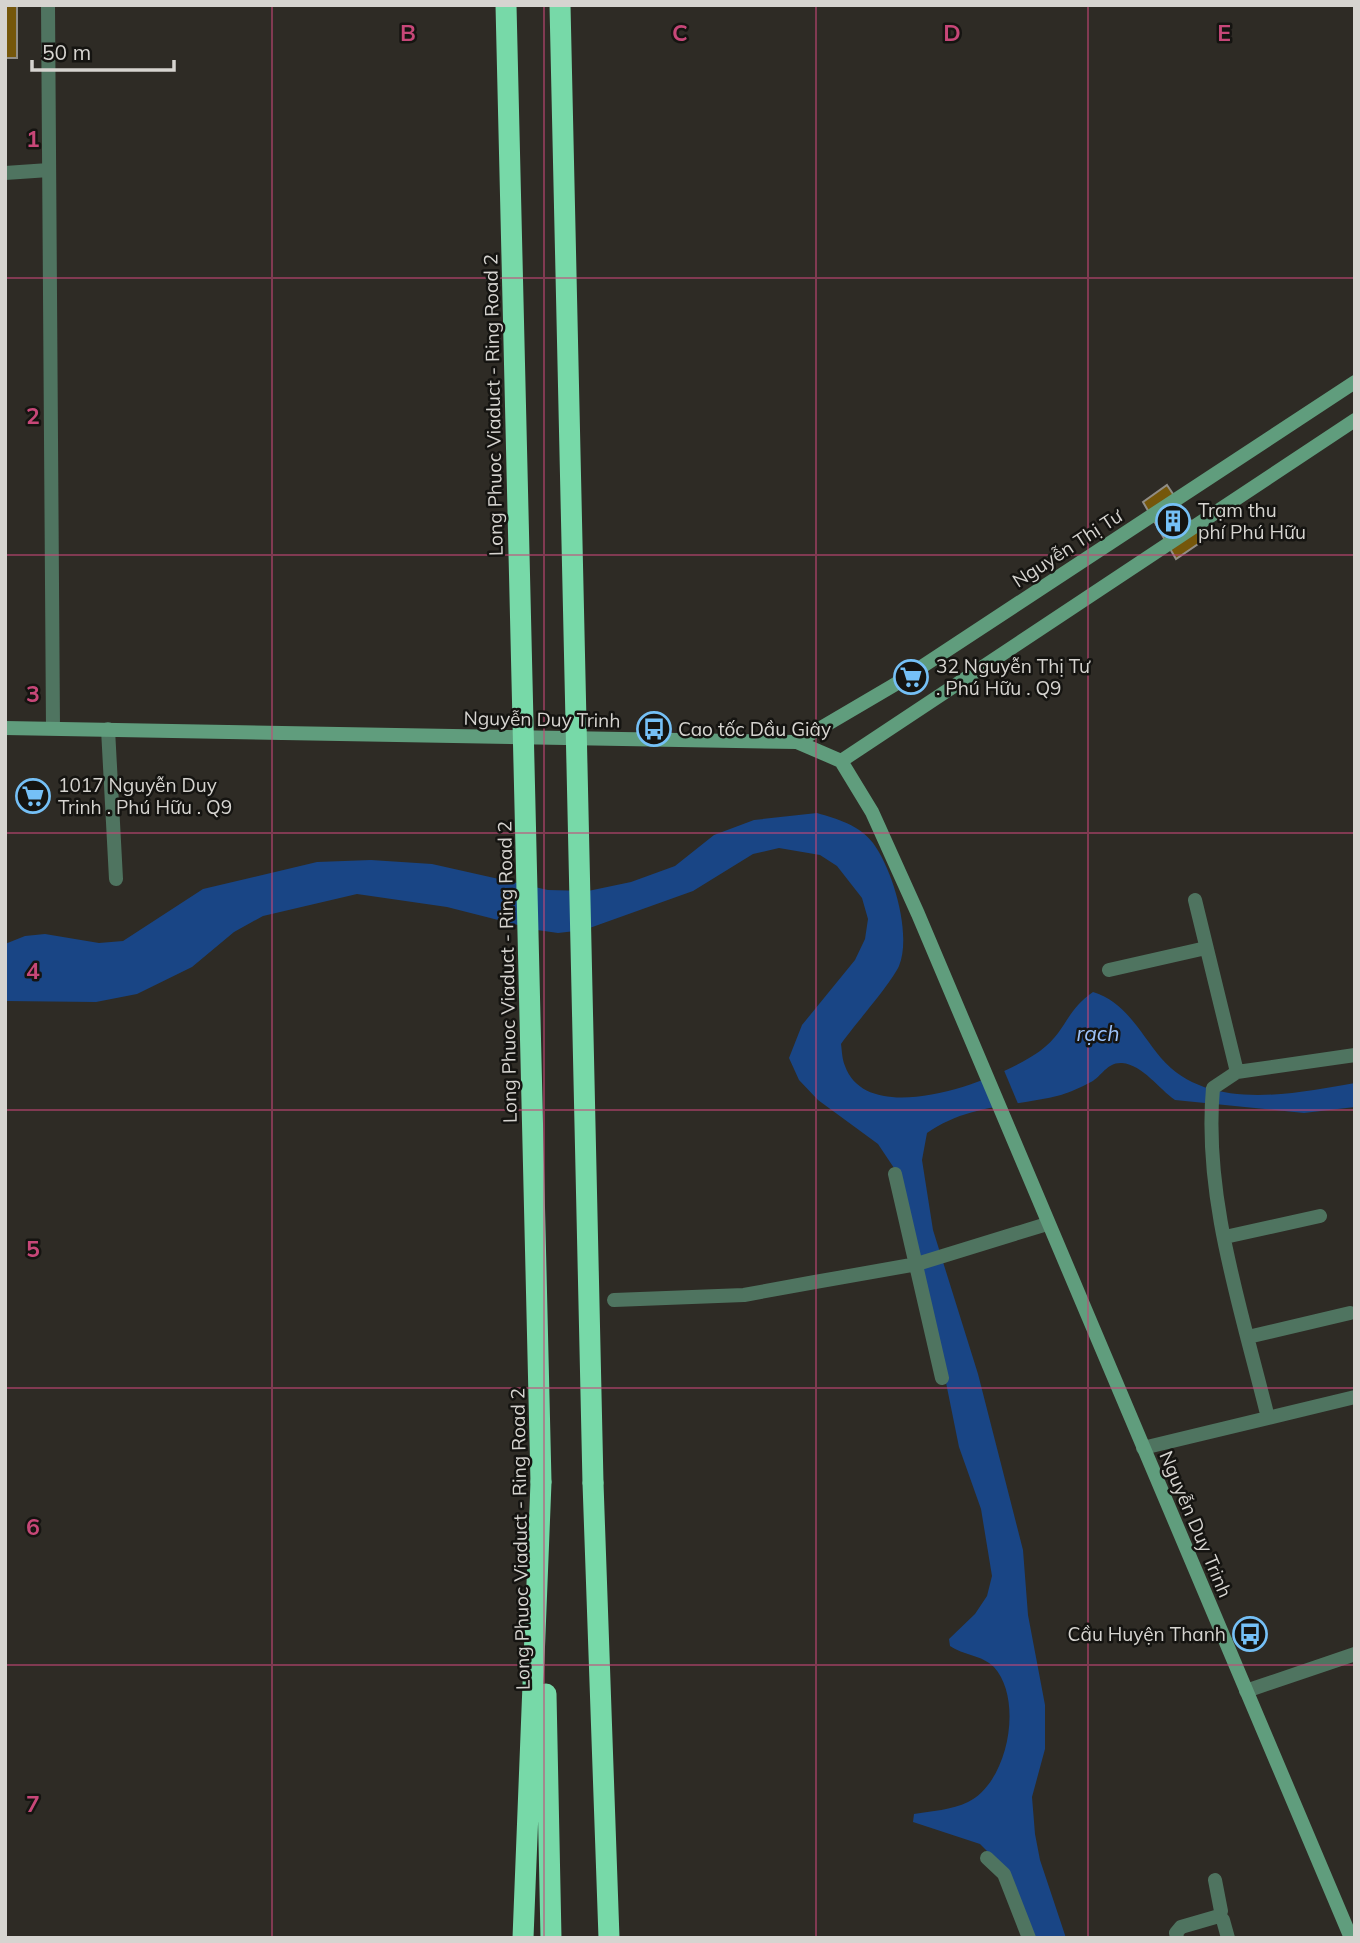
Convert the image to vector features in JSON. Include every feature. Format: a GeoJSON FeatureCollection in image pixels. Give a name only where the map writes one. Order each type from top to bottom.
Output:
{"type":"FeatureCollection","features":[{"type":"Feature","properties":{"kind":"highway","name":"Long Phuoc Viaduct - Ring Road 2"},"geometry":{"type":"LineString","coordinates":[[506,5],[551,1938]]}},
{"type":"Feature","properties":{"kind":"highway"},"geometry":{"type":"LineString","coordinates":[[560,5],[602,1938]]}},
{"type":"Feature","properties":{"kind":"highway"},"geometry":{"type":"LineString","coordinates":[[523,1938],[541,1482]]}},
{"type":"Feature","properties":{"kind":"highway"},"geometry":{"type":"LineString","coordinates":[[593,1483],[609,1938]]}},
{"type":"Feature","properties":{"kind":"main road","name":"Nguyễn Thị Tư"},"geometry":{"type":"LineString","coordinates":[[797,742],[894,685],[1355,382]]}},
{"type":"Feature","properties":{"kind":"main road"},"geometry":{"type":"LineString","coordinates":[[841,761],[1355,420]]}},
{"type":"Feature","properties":{"kind":"main road","name":"Nguyễn Duy Trinh"},"geometry":{"type":"LineString","coordinates":[[5,728],[797,742],[841,761],[872,812],[974,1047],[1351,1938]]}},
{"type":"Feature","properties":{"kind":"street"},"geometry":{"type":"LineString","coordinates":[[48,5],[53,728]]}},
{"type":"Feature","properties":{"kind":"street"},"geometry":{"type":"LineString","coordinates":[[5,173],[48,170]]}},
{"type":"Feature","properties":{"kind":"street"},"geometry":{"type":"LineString","coordinates":[[108,729],[116,879]]}},
{"type":"Feature","properties":{"kind":"street"},"geometry":{"type":"LineString","coordinates":[[1195,900],[1237,1072]]}},
{"type":"Feature","properties":{"kind":"street"},"geometry":{"type":"LineString","coordinates":[[1109,970],[1206,948]]}},
{"type":"Feature","properties":{"kind":"street"},"geometry":{"type":"LineString","coordinates":[[1268,1418],[1225,1237],[1209,1129],[1213,1088],[1237,1072],[1355,1055]]}},
{"type":"Feature","properties":{"kind":"street"},"geometry":{"type":"LineString","coordinates":[[895,1174],[942,1378]]}},
{"type":"Feature","properties":{"kind":"street"},"geometry":{"type":"LineString","coordinates":[[1225,1237],[1320,1216]]}},
{"type":"Feature","properties":{"kind":"street"},"geometry":{"type":"LineString","coordinates":[[614,1300],[744,1295],[917,1264],[1047,1224]]}},
{"type":"Feature","properties":{"kind":"street"},"geometry":{"type":"LineString","coordinates":[[1248,1337],[1349,1313]]}},
{"type":"Feature","properties":{"kind":"street"},"geometry":{"type":"LineString","coordinates":[[1143,1448],[1355,1397]]}},
{"type":"Feature","properties":{"kind":"street"},"geometry":{"type":"LineString","coordinates":[[1246,1691],[1355,1654]]}},
{"type":"Feature","properties":{"kind":"street"},"geometry":{"type":"LineString","coordinates":[[987,1858],[1004,1874],[1029,1938]]}},
{"type":"Feature","properties":{"kind":"street"},"geometry":{"type":"LineString","coordinates":[[1215,1880],[1221,1911],[1219,1916]]}},
{"type":"Feature","properties":{"kind":"street"},"geometry":{"type":"LineString","coordinates":[[1177,1938],[1176,1933],[1181,1927],[1219,1916]]}},
{"type":"Feature","properties":{"kind":"street"},"geometry":{"type":"LineString","coordinates":[[1219,1916],[1223,1920],[1228,1938]]}},
{"type":"Feature","properties":{"kind":"water","name":"rạch"},"geometry":{"type":"Polygon","coordinates":[[[817,813],[855,827],[873,843],[887,869],[902,920],[902,953],[899,966],[841,1044],[845,1066],[859,1085],[880,1095],[907,1097],[938,1093],[997,1074],[1049,1044],[1077,1006],[1093,992],[1115,1003],[1161,1058],[1180,1075],[1202,1086],[1226,1093],[1252,1095],[1305,1091],[1355,1083],[1355,1107],[1304,1113],[1175,1100],[1137,1068],[1117,1063],[1091,1082],[1065,1094],[975,1111],[927,1133],[922,1160],[933,1230],[978,1374],[1023,1550],[1028,1615],[1045,1705],[1045,1749],[1032,1797],[1035,1834],[1040,1860],[1066,1938],[1032,1938],[1006,1870],[980,1844],[913,1822],[914,1814],[962,1805],[982,1792],[1002,1760],[1010,1719],[1003,1681],[994,1667],[950,1646],[949,1639],[975,1614],[987,1596],[992,1576],[981,1509],[959,1447],[937,1338],[894,1168],[878,1144],[818,1100],[799,1080],[789,1058],[802,1025],[855,960],[865,939],[868,919],[862,898],[837,866],[820,855],[779,848],[753,854],[693,891],[584,930],[558,933],[447,907],[357,894],[263,916],[234,932],[192,967],[137,994],[96,1002],[5,1001],[5,944],[25,936],[45,934],[99,943],[123,941],[203,889],[317,862],[371,860],[432,864],[548,890],[588,891],[631,882],[675,866],[714,835],[754,820],[817,813]]]}},
{"type":"Feature","properties":{"kind":"pier"},"geometry":{"type":"Polygon","coordinates":[[[1003,1068],[1019,1106],[995,1110],[982,1078],[1003,1068]]]}},
{"type":"Feature","properties":{"kind":"building"},"geometry":{"type":"Polygon","coordinates":[[[5,5],[17,5],[17,58],[5,58],[5,5]]]}},
{"type":"Feature","properties":{"kind":"building","name":"Trạm thu phí Phú Hữu"},"geometry":{"type":"Polygon","coordinates":[[[1167,485],[1204,540],[1176,559],[1143,502],[1167,485]]]}},
{"type":"Feature","properties":{"kind":"place","name":"Trạm thu phí Phú Hữu"},"geometry":{"type":"Point","coordinates":[1173,521]}},
{"type":"Feature","properties":{"kind":"place","name":"32 Nguyễn Thị Tư . Phú Hữu . Q9"},"geometry":{"type":"Point","coordinates":[911,677]}},
{"type":"Feature","properties":{"kind":"place","name":"Cao tốc Dầu Giây"},"geometry":{"type":"Point","coordinates":[654,729]}},
{"type":"Feature","properties":{"kind":"place","name":"1017 Nguyễn Duy Trinh . Phú Hữu . Q9"},"geometry":{"type":"Point","coordinates":[33,796]}},
{"type":"Feature","properties":{"kind":"place","name":"Cầu Huyện Thanh"},"geometry":{"type":"Point","coordinates":[1250,1634]}}]}
